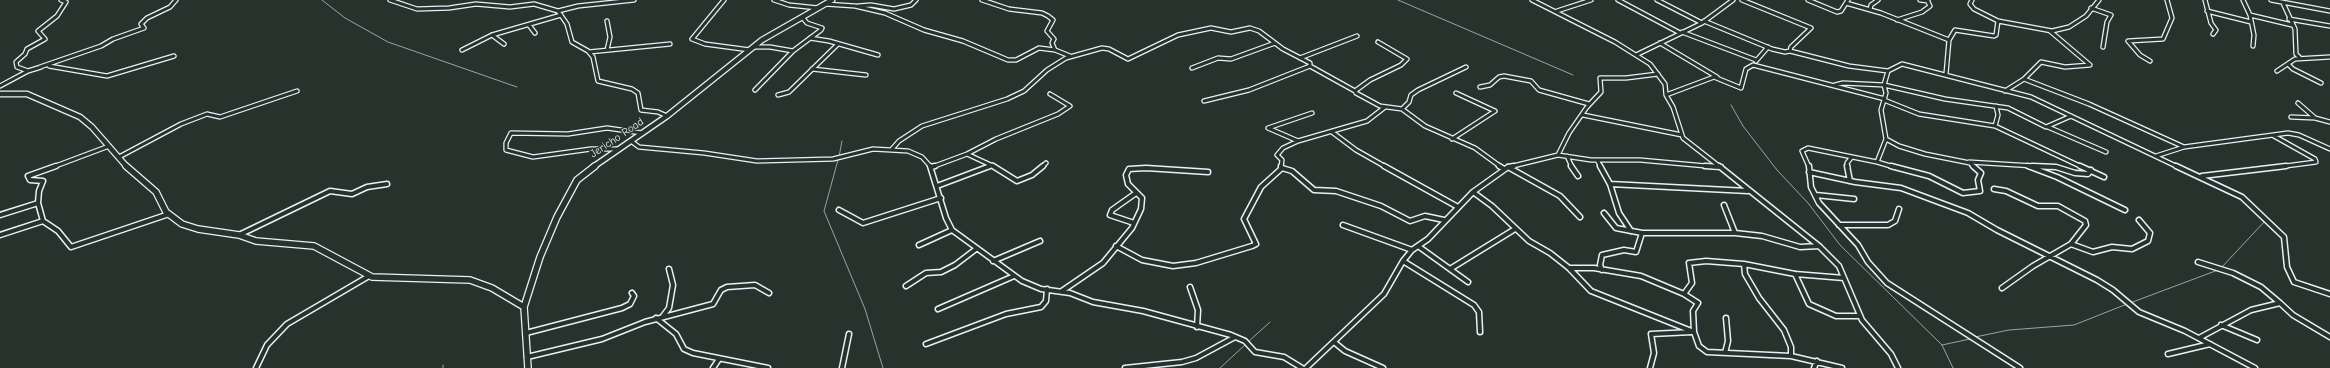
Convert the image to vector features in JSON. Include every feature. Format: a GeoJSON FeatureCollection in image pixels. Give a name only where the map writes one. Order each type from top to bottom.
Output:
{"type":"FeatureCollection","features":[{"type":"Feature","properties":{"kind":"street"},"geometry":{"type":"LineString","coordinates":[[28,71],[17,67],[16,62],[25,54],[27,49],[45,39],[38,31],[57,16],[66,2],[61,0]]}},
{"type":"Feature","properties":{"kind":"street"},"geometry":{"type":"LineString","coordinates":[[0,86],[28,71],[101,46],[113,39],[144,28],[141,24],[147,18],[170,7],[176,0]]}},
{"type":"Feature","properties":{"kind":"street"},"geometry":{"type":"LineString","coordinates":[[390,0],[407,7],[431,10],[476,4],[510,7],[538,5],[558,11],[578,6],[634,0]]}},
{"type":"Feature","properties":{"kind":"street"},"geometry":{"type":"LineString","coordinates":[[538,5],[542,0]]}},
{"type":"Feature","properties":{"kind":"street"},"geometry":{"type":"LineString","coordinates":[[724,0],[716,8],[718,10],[692,39],[705,44],[752,49],[770,47],[793,51]]}},
{"type":"Feature","properties":{"kind":"street"},"geometry":{"type":"LineString","coordinates":[[774,0],[789,5],[818,8]]}},
{"type":"Feature","properties":{"kind":"street","name":"Jericho Road"},"geometry":{"type":"LineString","coordinates":[[528,368],[524,307],[540,257],[572,186],[585,172],[643,134],[770,34],[832,0]]}},
{"type":"Feature","properties":{"kind":"street"},"geometry":{"type":"LineString","coordinates":[[857,7],[871,5],[894,9],[911,5],[916,0]]}},
{"type":"Feature","properties":{"kind":"street"},"geometry":{"type":"LineString","coordinates":[[982,0],[1009,9],[1037,12],[1048,16],[1053,20],[1047,31],[1054,38],[1052,43],[1055,50]]}},
{"type":"Feature","properties":{"kind":"street"},"geometry":{"type":"LineString","coordinates":[[1532,0],[1557,11],[1650,64],[1665,84],[1666,95],[1673,106],[1682,135],[1686,141],[1721,167],[1740,182],[1748,191],[1819,246],[1839,266],[1859,316],[1866,327],[1891,354],[1898,368]]}},
{"type":"Feature","properties":{"kind":"street"},"geometry":{"type":"LineString","coordinates":[[1557,11],[1591,0]]}},
{"type":"Feature","properties":{"kind":"street"},"geometry":{"type":"LineString","coordinates":[[1618,0],[1681,33],[1756,60]]}},
{"type":"Feature","properties":{"kind":"street"},"geometry":{"type":"LineString","coordinates":[[1657,0],[1703,22],[1780,52],[1790,50],[1849,66],[1888,71],[1902,64],[1946,74],[2031,97],[2242,197],[2284,236],[2287,267],[2294,282],[2330,294]]}},
{"type":"Feature","properties":{"kind":"street"},"geometry":{"type":"LineString","coordinates":[[1636,55],[1703,22],[1733,0]]}},
{"type":"Feature","properties":{"kind":"street"},"geometry":{"type":"LineString","coordinates":[[1742,0],[1812,28],[1790,47],[1790,50]]}},
{"type":"Feature","properties":{"kind":"street"},"geometry":{"type":"LineString","coordinates":[[1808,0],[1837,12],[1841,11],[1847,2],[1950,40]]}},
{"type":"Feature","properties":{"kind":"street"},"geometry":{"type":"LineString","coordinates":[[1870,10],[1871,5],[1878,0]]}},
{"type":"Feature","properties":{"kind":"street"},"geometry":{"type":"LineString","coordinates":[[1896,21],[1922,12],[1930,6],[1928,1],[1920,0]]}},
{"type":"Feature","properties":{"kind":"street"},"geometry":{"type":"LineString","coordinates":[[1972,0],[1970,4],[1974,9],[1993,16],[1998,21],[2050,31],[2069,27],[2086,16],[2091,8],[2100,0]]}},
{"type":"Feature","properties":{"kind":"street"},"geometry":{"type":"LineString","coordinates":[[2150,61],[2140,55],[2128,41],[2163,39],[2172,18],[2167,0]]}},
{"type":"Feature","properties":{"kind":"street"},"geometry":{"type":"LineString","coordinates":[[2205,0],[2207,11],[2216,30],[2213,34]]}},
{"type":"Feature","properties":{"kind":"street"},"geometry":{"type":"LineString","coordinates":[[2243,0],[2250,15],[2254,35],[2253,46]]}},
{"type":"Feature","properties":{"kind":"street"},"geometry":{"type":"LineString","coordinates":[[2271,0],[2330,11]]}},
{"type":"Feature","properties":{"kind":"street"},"geometry":{"type":"LineString","coordinates":[[2283,3],[2297,37],[2296,54],[2300,58]]}},
{"type":"Feature","properties":{"kind":"street"},"geometry":{"type":"LineString","coordinates":[[825,4],[857,7],[885,13],[924,30],[963,41],[1008,60],[1016,60],[1039,48],[1055,50],[1071,56]]}},
{"type":"Feature","properties":{"kind":"street"},"geometry":{"type":"LineString","coordinates":[[2091,8],[2111,15],[2107,22],[2103,47]]}},
{"type":"Feature","properties":{"kind":"street"},"geometry":{"type":"LineString","coordinates":[[558,11],[569,29],[572,42],[589,52],[594,61],[598,80],[632,89],[638,93],[641,110],[658,112],[667,116]]}},
{"type":"Feature","properties":{"kind":"street"},"geometry":{"type":"LineString","coordinates":[[2207,11],[2251,22]]}},
{"type":"Feature","properties":{"kind":"street"},"geometry":{"type":"LineString","coordinates":[[462,50],[492,35],[561,15]]}},
{"type":"Feature","properties":{"kind":"street"},"geometry":{"type":"LineString","coordinates":[[2250,15],[2292,25]]}},
{"type":"Feature","properties":{"kind":"street"},"geometry":{"type":"LineString","coordinates":[[755,90],[793,51],[822,28],[807,23],[802,17]]}},
{"type":"Feature","properties":{"kind":"street"},"geometry":{"type":"LineString","coordinates":[[2290,19],[2330,26]]}},
{"type":"Feature","properties":{"kind":"street"},"geometry":{"type":"LineString","coordinates":[[607,21],[610,37],[607,50]]}},
{"type":"Feature","properties":{"kind":"street"},"geometry":{"type":"LineString","coordinates":[[1946,74],[1950,40],[1956,30],[1995,36],[1998,21]]}},
{"type":"Feature","properties":{"kind":"street"},"geometry":{"type":"LineString","coordinates":[[529,25],[531,30],[536,33]]}},
{"type":"Feature","properties":{"kind":"street"},"geometry":{"type":"LineString","coordinates":[[892,149],[899,141],[922,126],[988,106],[1024,91],[1047,70],[1071,56],[1106,49],[1128,59],[1178,35],[1211,28],[1231,32],[1256,29],[1275,43],[1310,63],[1310,66],[1377,105],[1402,109],[1425,126],[1481,152],[1506,168],[1560,196],[1580,217]]}},
{"type":"Feature","properties":{"kind":"street"},"geometry":{"type":"LineString","coordinates":[[2005,91],[2024,79],[2040,62],[2065,67],[2090,65],[2050,31]]}},
{"type":"Feature","properties":{"kind":"street"},"geometry":{"type":"LineString","coordinates":[[492,35],[504,44]]}},
{"type":"Feature","properties":{"kind":"street"},"geometry":{"type":"LineString","coordinates":[[1300,58],[1357,36]]}},
{"type":"Feature","properties":{"kind":"street"},"geometry":{"type":"LineString","coordinates":[[810,38],[878,55]]}},
{"type":"Feature","properties":{"kind":"street"},"geometry":{"type":"LineString","coordinates":[[1355,91],[1407,59],[1378,42]]}},
{"type":"Feature","properties":{"kind":"street"},"geometry":{"type":"LineString","coordinates":[[1192,68],[1218,58],[1231,59],[1275,43]]}},
{"type":"Feature","properties":{"kind":"street"},"geometry":{"type":"LineString","coordinates":[[1660,43],[1718,78],[1741,88],[1745,79],[1745,71],[1768,47]]}},
{"type":"Feature","properties":{"kind":"street"},"geometry":{"type":"LineString","coordinates":[[589,52],[670,44]]}},
{"type":"Feature","properties":{"kind":"street"},"geometry":{"type":"LineString","coordinates":[[778,95],[789,92],[838,44]]}},
{"type":"Feature","properties":{"kind":"street"},"geometry":{"type":"LineString","coordinates":[[40,67],[53,66],[107,76],[174,56]]}},
{"type":"Feature","properties":{"kind":"street"},"geometry":{"type":"LineString","coordinates":[[2277,71],[2300,58],[2330,57]]}},
{"type":"Feature","properties":{"kind":"street"},"geometry":{"type":"LineString","coordinates":[[2288,64],[2294,69],[2321,83]]}},
{"type":"Feature","properties":{"kind":"street"},"geometry":{"type":"LineString","coordinates":[[1752,65],[1835,85],[1904,106],[1919,114],[1995,126],[2104,177]]}},
{"type":"Feature","properties":{"kind":"street"},"geometry":{"type":"LineString","coordinates":[[1204,101],[1249,90],[1310,66]]}},
{"type":"Feature","properties":{"kind":"street"},"geometry":{"type":"LineString","coordinates":[[1402,109],[1409,102],[1411,95],[1418,90],[1466,67]]}},
{"type":"Feature","properties":{"kind":"street"},"geometry":{"type":"LineString","coordinates":[[812,69],[866,75]]}},
{"type":"Feature","properties":{"kind":"street"},"geometry":{"type":"LineString","coordinates":[[1877,162],[1886,139],[1881,110],[1886,93],[1884,85],[1888,71]]}},
{"type":"Feature","properties":{"kind":"street"},"geometry":{"type":"LineString","coordinates":[[1558,156],[1570,133],[1589,104],[1601,92],[1600,78],[1626,78],[1658,74]]}},
{"type":"Feature","properties":{"kind":"street"},"geometry":{"type":"LineString","coordinates":[[1480,87],[1490,85],[1499,77],[1504,76],[1531,81],[1539,90],[1589,104]]}},
{"type":"Feature","properties":{"kind":"street"},"geometry":{"type":"LineString","coordinates":[[1666,95],[1674,94],[1699,82],[1718,78]]}},
{"type":"Feature","properties":{"kind":"street"},"geometry":{"type":"LineString","coordinates":[[2024,79],[2089,104],[2184,147]]}},
{"type":"Feature","properties":{"kind":"street"},"geometry":{"type":"LineString","coordinates":[[1835,85],[1843,83],[1884,85],[1945,99],[2012,109],[2080,142],[2106,152]]}},
{"type":"Feature","properties":{"kind":"street"},"geometry":{"type":"LineString","coordinates":[[119,157],[163,135],[181,124],[207,114],[220,118],[297,91]]}},
{"type":"Feature","properties":{"kind":"street"},"geometry":{"type":"LineString","coordinates":[[1452,139],[1495,110],[1456,93]]}},
{"type":"Feature","properties":{"kind":"street"},"geometry":{"type":"LineString","coordinates":[[0,94],[27,94],[80,117],[131,171],[156,192],[169,214],[177,222],[188,227],[239,235],[256,241],[314,246],[369,276],[381,278],[447,278],[470,280],[492,288],[524,307]]}},
{"type":"Feature","properties":{"kind":"street"},"geometry":{"type":"LineString","coordinates":[[931,167],[967,154],[1008,133],[1017,132],[1058,114],[1070,106],[1050,94]]}},
{"type":"Feature","properties":{"kind":"street"},"geometry":{"type":"LineString","coordinates":[[2298,103],[2315,118]]}},
{"type":"Feature","properties":{"kind":"street"},"geometry":{"type":"LineString","coordinates":[[1995,126],[1998,115],[1996,106]]}},
{"type":"Feature","properties":{"kind":"street"},"geometry":{"type":"LineString","coordinates":[[1116,246],[1142,260],[1173,266],[1196,263],[1256,244],[1244,219],[1262,187],[1281,168],[1282,160],[1278,153],[1283,148],[1298,141],[1367,121],[1385,107]]}},
{"type":"Feature","properties":{"kind":"street"},"geometry":{"type":"LineString","coordinates":[[1298,141],[1268,128],[1312,113]]}},
{"type":"Feature","properties":{"kind":"street"},"geometry":{"type":"LineString","coordinates":[[1582,115],[1682,135]]}},
{"type":"Feature","properties":{"kind":"street"},"geometry":{"type":"LineString","coordinates":[[2048,127],[2057,121],[2071,116]]}},
{"type":"Feature","properties":{"kind":"street"},"geometry":{"type":"LineString","coordinates":[[2291,117],[2315,118],[2330,122]]}},
{"type":"Feature","properties":{"kind":"street"},"geometry":{"type":"LineString","coordinates":[[618,149],[591,149],[533,158],[506,150],[506,143],[511,133],[568,134],[607,128],[643,134]]}},
{"type":"Feature","properties":{"kind":"street"},"geometry":{"type":"LineString","coordinates":[[1332,132],[1356,150],[1458,207]]}},
{"type":"Feature","properties":{"kind":"street"},"geometry":{"type":"LineString","coordinates":[[2200,176],[2220,172],[2316,162],[2315,159],[2273,135]]}},
{"type":"Feature","properties":{"kind":"street"},"geometry":{"type":"LineString","coordinates":[[2156,156],[2184,147],[2273,135],[2299,135],[2330,149]]}},
{"type":"Feature","properties":{"kind":"street"},"geometry":{"type":"LineString","coordinates":[[1886,139],[1899,146],[1925,154],[1968,162],[2056,167],[2075,173],[2088,174],[2091,170]]}},
{"type":"Feature","properties":{"kind":"street"},"geometry":{"type":"LineString","coordinates":[[631,141],[640,148],[704,153],[757,161],[814,160],[844,156],[873,149],[908,151],[922,157],[931,167],[946,218],[952,230],[993,262],[1032,286],[1062,291],[1093,302],[1143,311],[1235,337],[1247,343],[1255,352],[1284,357],[1302,368]]}},
{"type":"Feature","properties":{"kind":"street"},"geometry":{"type":"LineString","coordinates":[[109,146],[28,176],[30,180],[43,181],[39,191],[38,203],[43,221],[58,231],[71,247],[169,214]]}},
{"type":"Feature","properties":{"kind":"street"},"geometry":{"type":"LineString","coordinates":[[1968,162],[1981,173],[1978,180],[1979,192],[1963,193],[1929,176],[1877,162],[1805,148],[1802,151],[1802,155],[1808,163],[1810,182],[1824,209],[1858,245],[1873,268],[1892,288],[1921,303],[1960,329],[1969,337],[2020,368]]}},
{"type":"Feature","properties":{"kind":"street"},"geometry":{"type":"LineString","coordinates":[[967,154],[992,165],[1017,180],[1023,180],[1046,163]]}},
{"type":"Feature","properties":{"kind":"street"},"geometry":{"type":"LineString","coordinates":[[1306,368],[1384,294],[1403,261],[1412,250],[1428,239],[1444,220],[1473,192],[1506,168],[1538,162],[1558,156],[1597,160],[1640,160],[1721,167]]}},
{"type":"Feature","properties":{"kind":"street"},"geometry":{"type":"LineString","coordinates":[[1567,156],[1567,160],[1578,176]]}},
{"type":"Feature","properties":{"kind":"street"},"geometry":{"type":"LineString","coordinates":[[1850,181],[1847,163],[1851,158]]}},
{"type":"Feature","properties":{"kind":"street"},"geometry":{"type":"LineString","coordinates":[[1597,160],[1610,184],[1620,213],[1631,231]]}},
{"type":"Feature","properties":{"kind":"street"},"geometry":{"type":"LineString","coordinates":[[2024,164],[2057,176],[2125,210]]}},
{"type":"Feature","properties":{"kind":"street"},"geometry":{"type":"LineString","coordinates":[[937,186],[992,165]]}},
{"type":"Feature","properties":{"kind":"street"},"geometry":{"type":"LineString","coordinates":[[1062,291],[1103,263],[1134,223],[1141,209],[1142,198],[1128,184],[1126,175],[1129,169],[1141,168],[1208,172]]}},
{"type":"Feature","properties":{"kind":"street"},"geometry":{"type":"LineString","coordinates":[[1281,168],[1292,171],[1314,190],[1336,191],[1381,206],[1410,221],[1425,216],[1444,220]]}},
{"type":"Feature","properties":{"kind":"street"},"geometry":{"type":"LineString","coordinates":[[1809,172],[1850,181],[1901,188],[1968,213],[1997,230],[2106,286],[2139,312],[2199,338],[2255,368]]}},
{"type":"Feature","properties":{"kind":"street"},"geometry":{"type":"LineString","coordinates":[[239,235],[330,191],[352,194],[367,187],[387,184]]}},
{"type":"Feature","properties":{"kind":"street"},"geometry":{"type":"LineString","coordinates":[[1610,184],[1748,191]]}},
{"type":"Feature","properties":{"kind":"street"},"geometry":{"type":"LineString","coordinates":[[1994,189],[2006,191],[2038,206],[2058,206],[2085,221],[2086,225],[2071,244],[2051,257],[2033,266],[2002,288]]}},
{"type":"Feature","properties":{"kind":"street"},"geometry":{"type":"LineString","coordinates":[[1473,192],[1492,206],[1529,241],[1550,253],[1569,268],[1596,294],[1670,321],[1694,332]]}},
{"type":"Feature","properties":{"kind":"street"},"geometry":{"type":"LineString","coordinates":[[1134,223],[1110,215],[1112,210],[1136,193]]}},
{"type":"Feature","properties":{"kind":"street"},"geometry":{"type":"LineString","coordinates":[[1816,195],[1854,200]]}},
{"type":"Feature","properties":{"kind":"street"},"geometry":{"type":"LineString","coordinates":[[839,210],[863,222],[941,198]]}},
{"type":"Feature","properties":{"kind":"street"},"geometry":{"type":"LineString","coordinates":[[0,215],[38,203]]}},
{"type":"Feature","properties":{"kind":"street"},"geometry":{"type":"LineString","coordinates":[[1724,205],[1735,233]]}},
{"type":"Feature","properties":{"kind":"street"},"geometry":{"type":"LineString","coordinates":[[1839,225],[1888,225],[1895,221],[1901,211],[1899,209]]}},
{"type":"Feature","properties":{"kind":"street"},"geometry":{"type":"LineString","coordinates":[[1604,213],[1616,228],[1642,233],[1735,233],[1762,236],[1800,247],[1819,246]]}},
{"type":"Feature","properties":{"kind":"street"},"geometry":{"type":"LineString","coordinates":[[2071,244],[2093,252],[2112,248],[2132,249],[2148,240],[2150,237],[2139,220]]}},
{"type":"Feature","properties":{"kind":"street"},"geometry":{"type":"LineString","coordinates":[[0,235],[43,221]]}},
{"type":"Feature","properties":{"kind":"street"},"geometry":{"type":"LineString","coordinates":[[1343,225],[1412,250]]}},
{"type":"Feature","properties":{"kind":"street"},"geometry":{"type":"LineString","coordinates":[[1450,269],[1515,229]]}},
{"type":"Feature","properties":{"kind":"street"},"geometry":{"type":"LineString","coordinates":[[919,245],[952,230]]}},
{"type":"Feature","properties":{"kind":"street"},"geometry":{"type":"LineString","coordinates":[[1602,270],[1600,265],[1602,255],[1620,251],[1636,252],[1642,233]]}},
{"type":"Feature","properties":{"kind":"street"},"geometry":{"type":"LineString","coordinates":[[993,262],[1040,241]]}},
{"type":"Feature","properties":{"kind":"street"},"geometry":{"type":"LineString","coordinates":[[1418,246],[1468,282]]}},
{"type":"Feature","properties":{"kind":"street"},"geometry":{"type":"LineString","coordinates":[[906,286],[926,273],[941,272],[955,265],[976,249]]}},
{"type":"Feature","properties":{"kind":"street"},"geometry":{"type":"LineString","coordinates":[[1403,261],[1441,282],[1474,306],[1479,312],[1480,332]]}},
{"type":"Feature","properties":{"kind":"street"},"geometry":{"type":"LineString","coordinates":[[1684,294],[1692,283],[1688,265],[1689,263],[1706,261],[1744,264],[1795,274],[1844,278]]}},
{"type":"Feature","properties":{"kind":"street"},"geometry":{"type":"LineString","coordinates":[[2198,262],[2233,273],[2261,287],[2293,315],[2330,337]]}},
{"type":"Feature","properties":{"kind":"street"},"geometry":{"type":"LineString","coordinates":[[1744,264],[1745,274],[1755,288],[1759,298],[1784,330],[1791,348],[1791,356]]}},
{"type":"Feature","properties":{"kind":"street"},"geometry":{"type":"LineString","coordinates":[[1569,268],[1602,270],[1640,276],[1684,294],[1698,303],[1693,312],[1694,332],[1703,350],[1713,353],[1791,356],[1842,368]]}},
{"type":"Feature","properties":{"kind":"street"},"geometry":{"type":"LineString","coordinates":[[663,316],[669,308],[673,284],[669,269]]}},
{"type":"Feature","properties":{"kind":"street"},"geometry":{"type":"LineString","coordinates":[[1795,274],[1809,304],[1836,316],[1859,316]]}},
{"type":"Feature","properties":{"kind":"street"},"geometry":{"type":"LineString","coordinates":[[256,368],[267,345],[287,324],[369,276]]}},
{"type":"Feature","properties":{"kind":"street"},"geometry":{"type":"LineString","coordinates":[[938,309],[1014,276]]}},
{"type":"Feature","properties":{"kind":"street"},"geometry":{"type":"LineString","coordinates":[[527,357],[563,347],[602,339],[656,318],[713,304],[721,290],[727,287],[755,285],[769,293]]}},
{"type":"Feature","properties":{"kind":"street"},"geometry":{"type":"LineString","coordinates":[[1190,287],[1198,310],[1197,327]]}},
{"type":"Feature","properties":{"kind":"street"},"geometry":{"type":"LineString","coordinates":[[926,344],[1006,314],[1041,307],[1046,301],[1047,289]]}},
{"type":"Feature","properties":{"kind":"street"},"geometry":{"type":"LineString","coordinates":[[526,333],[622,308],[630,304],[634,296],[632,293]]}},
{"type":"Feature","properties":{"kind":"street"},"geometry":{"type":"LineString","coordinates":[[2199,338],[2251,310],[2280,303]]}},
{"type":"Feature","properties":{"kind":"street"},"geometry":{"type":"LineString","coordinates":[[656,318],[676,334],[684,349],[719,359],[768,368]]}},
{"type":"Feature","properties":{"kind":"street"},"geometry":{"type":"LineString","coordinates":[[1725,353],[1728,341],[1726,318]]}},
{"type":"Feature","properties":{"kind":"street"},"geometry":{"type":"LineString","coordinates":[[2221,325],[2257,340]]}},
{"type":"Feature","properties":{"kind":"street"},"geometry":{"type":"LineString","coordinates":[[1650,368],[1654,353],[1650,338],[1651,334],[1694,332]]}},
{"type":"Feature","properties":{"kind":"street"},"geometry":{"type":"LineString","coordinates":[[842,368],[849,334]]}},
{"type":"Feature","properties":{"kind":"street"},"geometry":{"type":"LineString","coordinates":[[1125,368],[1182,362],[1196,358],[1235,337]]}},
{"type":"Feature","properties":{"kind":"street"},"geometry":{"type":"LineString","coordinates":[[1334,342],[1345,351],[1383,368]]}},
{"type":"Feature","properties":{"kind":"street"},"geometry":{"type":"LineString","coordinates":[[2168,354],[2210,344]]}},
{"type":"Feature","properties":{"kind":"street"},"geometry":{"type":"LineString","coordinates":[[713,368],[719,359]]}},
{"type":"Feature","properties":{"kind":"street"},"geometry":{"type":"LineString","coordinates":[[1814,368],[1817,362]]}},
{"type":"Feature","properties":{"kind":"waterway"},"geometry":{"type":"LineString","coordinates":[[322,0],[345,18],[388,42],[517,87]]}},
{"type":"Feature","properties":{"kind":"waterway"},"geometry":{"type":"LineString","coordinates":[[1398,0],[1573,75]]}},
{"type":"Feature","properties":{"kind":"waterway"},"geometry":{"type":"LineString","coordinates":[[1731,105],[1743,126],[1777,170],[1808,203],[1840,245],[1942,345]]}},
{"type":"Feature","properties":{"kind":"waterway"},"geometry":{"type":"LineString","coordinates":[[839,157],[842,141]]}},
{"type":"Feature","properties":{"kind":"waterway"},"geometry":{"type":"LineString","coordinates":[[838,160],[824,211],[865,309],[883,368]]}},
{"type":"Feature","properties":{"kind":"waterway"},"geometry":{"type":"LineString","coordinates":[[2221,268],[2265,221]]}},
{"type":"Feature","properties":{"kind":"waterway"},"geometry":{"type":"LineString","coordinates":[[2130,303],[2218,270]]}},
{"type":"Feature","properties":{"kind":"waterway"},"geometry":{"type":"LineString","coordinates":[[1975,337],[2009,330],[2074,325],[2127,304]]}},
{"type":"Feature","properties":{"kind":"waterway"},"geometry":{"type":"LineString","coordinates":[[1248,342],[1270,322]]}},
{"type":"Feature","properties":{"kind":"waterway"},"geometry":{"type":"LineString","coordinates":[[1942,345],[1970,339]]}},
{"type":"Feature","properties":{"kind":"waterway"},"geometry":{"type":"LineString","coordinates":[[1220,368],[1246,344]]}},
{"type":"Feature","properties":{"kind":"waterway"},"geometry":{"type":"LineString","coordinates":[[1942,345],[1953,368]]}}]}
